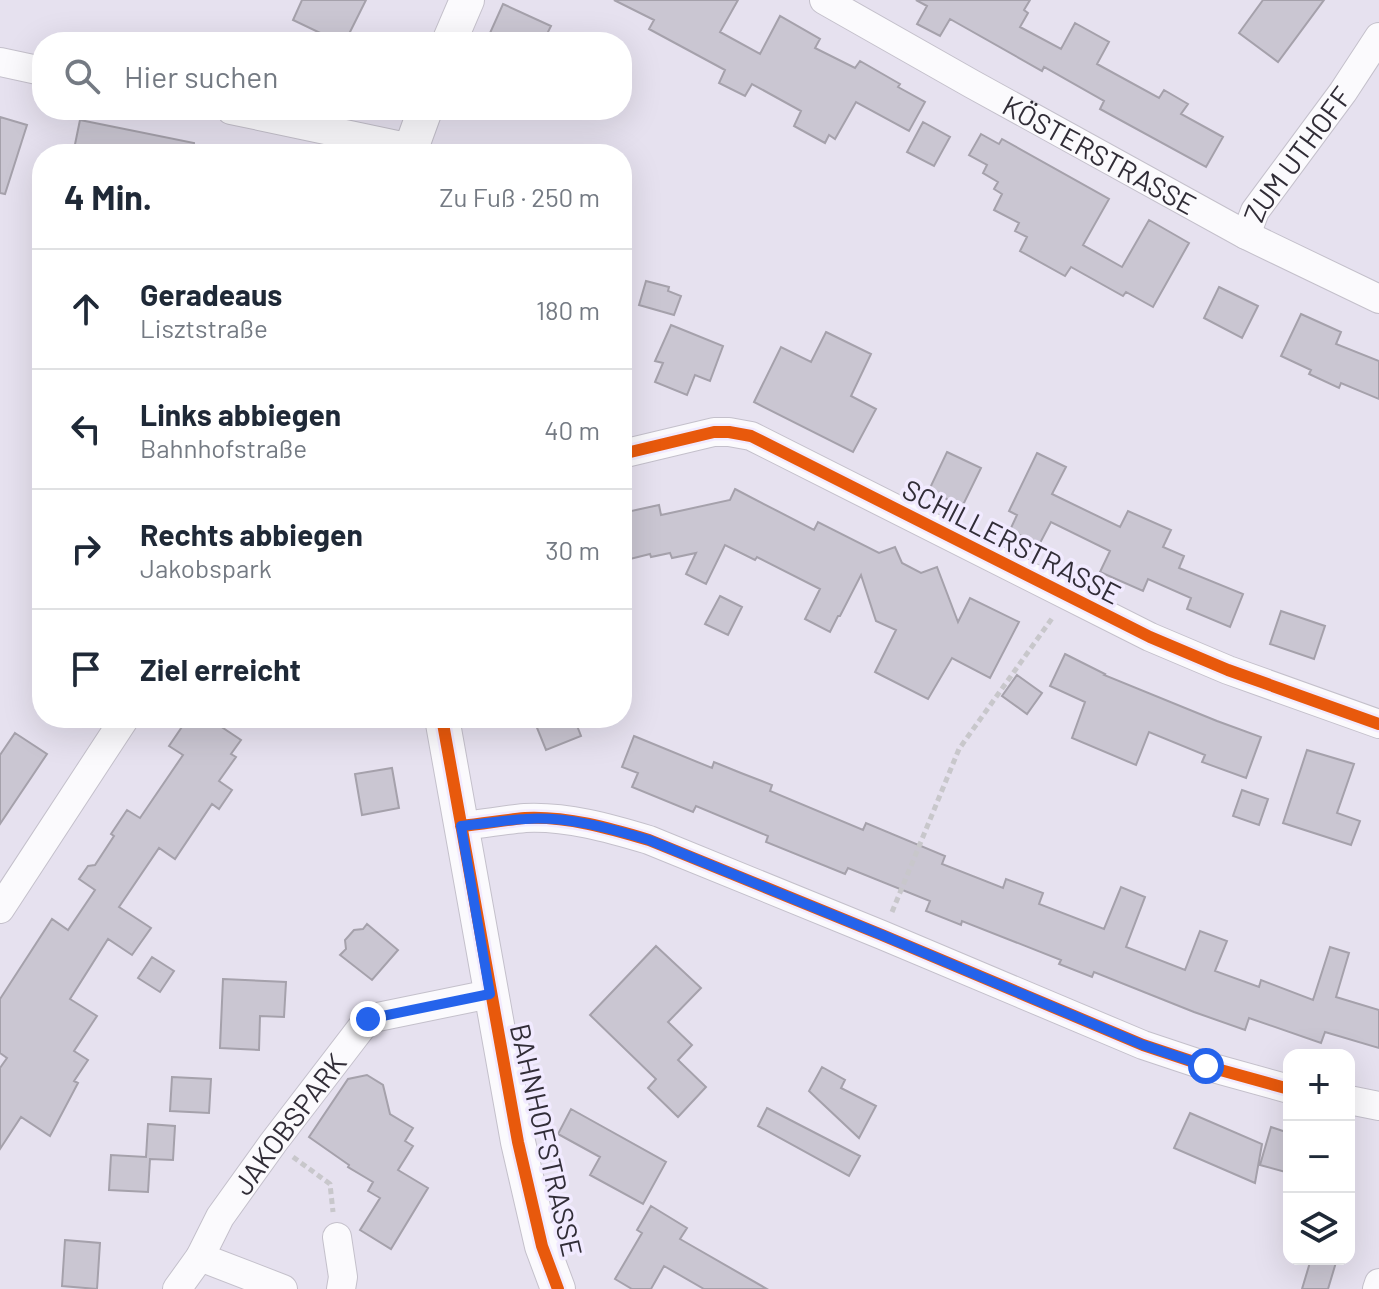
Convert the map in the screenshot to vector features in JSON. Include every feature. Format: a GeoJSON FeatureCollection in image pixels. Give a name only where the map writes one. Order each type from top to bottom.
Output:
{"type":"FeatureCollection","features":[{"type":"Feature","properties":{"kind":"street"},"geometry":{"type":"LineString","coordinates":[[453,32],[467,0]]}},
{"type":"Feature","properties":{"kind":"street","name":"KÖSTERSTRASSE"},"geometry":{"type":"LineString","coordinates":[[824,0],[1246,235],[1379,299]]}},
{"type":"Feature","properties":{"kind":"street","name":"ZUM UTHOFF"},"geometry":{"type":"LineString","coordinates":[[1246,235],[1255,211],[1343,92],[1379,37]]}},
{"type":"Feature","properties":{"kind":"street"},"geometry":{"type":"LineString","coordinates":[[0,62],[32,69]]}},
{"type":"Feature","properties":{"kind":"street"},"geometry":{"type":"LineString","coordinates":[[275,120],[379,144]]}},
{"type":"Feature","properties":{"kind":"street"},"geometry":{"type":"LineString","coordinates":[[413,144],[421,120]]}},
{"type":"Feature","properties":{"kind":"street","name":"SCHILLERSTRASSE"},"geometry":{"type":"LineString","coordinates":[[632,452],[714,432],[751,436],[1150,637],[1228,670],[1379,724]]}},
{"type":"Feature","properties":{"kind":"street"},"geometry":{"type":"LineString","coordinates":[[0,909],[118,728]]}},
{"type":"Feature","properties":{"kind":"street","name":"BAHNHOFSTRASSE"},"geometry":{"type":"LineString","coordinates":[[444,728],[518,1142],[542,1246],[558,1289]]}},
{"type":"Feature","properties":{"kind":"street"},"geometry":{"type":"LineString","coordinates":[[461,826],[526,818],[571,821],[610,828],[649,840],[1143,1045],[1283,1087]]}},
{"type":"Feature","properties":{"kind":"street","name":"JAKOBSPARK"},"geometry":{"type":"LineString","coordinates":[[177,1289],[200,1257],[220,1217],[368,1019],[490,994]]}},
{"type":"Feature","properties":{"kind":"street"},"geometry":{"type":"LineString","coordinates":[[1355,1101],[1379,1106]]}},
{"type":"Feature","properties":{"kind":"street"},"geometry":{"type":"LineString","coordinates":[[337,1237],[343,1277],[341,1289]]}},
{"type":"Feature","properties":{"kind":"street"},"geometry":{"type":"LineString","coordinates":[[200,1257],[283,1289]]}},
{"type":"Feature","properties":{"kind":"path"},"geometry":{"type":"LineString","coordinates":[[882,935],[959,749],[1067,597]]}},
{"type":"Feature","properties":{"kind":"path"},"geometry":{"type":"LineString","coordinates":[[273,1143],[330,1184],[337,1237]]}},
{"type":"Feature","properties":{"kind":"building"},"geometry":{"type":"Polygon","coordinates":[[[302,0],[366,0],[350,32],[318,32],[293,20],[302,0]]]}},
{"type":"Feature","properties":{"kind":"building"},"geometry":{"type":"Polygon","coordinates":[[[614,0],[738,0],[720,32],[760,54],[780,16],[820,39],[815,48],[855,68],[860,61],[925,102],[909,131],[856,102],[835,139],[829,135],[825,143],[794,126],[801,111],[752,84],[745,96],[719,83],[725,70],[649,29],[654,20],[614,0]]]}},
{"type":"Feature","properties":{"kind":"building"},"geometry":{"type":"Polygon","coordinates":[[[916,0],[1030,0],[1024,10],[1028,13],[1020,27],[1061,49],[1075,23],[1109,42],[1097,64],[1159,98],[1164,90],[1188,104],[1181,114],[1223,137],[1206,167],[1100,109],[1104,101],[1044,67],[1042,71],[950,19],[940,36],[917,24],[927,6],[916,0]]]}},
{"type":"Feature","properties":{"kind":"building"},"geometry":{"type":"Polygon","coordinates":[[[1263,0],[1324,0],[1278,62],[1239,33],[1263,0]]]}},
{"type":"Feature","properties":{"kind":"building"},"geometry":{"type":"Polygon","coordinates":[[[503,4],[551,26],[548,32],[490,32],[503,4]]]}},
{"type":"Feature","properties":{"kind":"building"},"geometry":{"type":"Polygon","coordinates":[[[0,117],[27,125],[5,194],[0,193],[0,117]]]}},
{"type":"Feature","properties":{"kind":"building"},"geometry":{"type":"Polygon","coordinates":[[[80,120],[194,143],[194,144],[75,144],[80,120]]]}},
{"type":"Feature","properties":{"kind":"building"},"geometry":{"type":"Polygon","coordinates":[[[923,122],[950,137],[934,166],[907,152],[923,122]]]}},
{"type":"Feature","properties":{"kind":"building"},"geometry":{"type":"Polygon","coordinates":[[[981,134],[999,144],[1002,139],[1109,199],[1083,245],[1122,267],[1149,220],[1189,243],[1153,307],[1126,292],[1123,296],[1071,267],[1065,276],[1020,251],[1027,237],[1015,231],[1019,223],[994,210],[1002,194],[994,189],[998,182],[983,173],[987,165],[969,155],[981,134]]]}},
{"type":"Feature","properties":{"kind":"building"},"geometry":{"type":"Polygon","coordinates":[[[646,281],[669,287],[668,291],[681,296],[674,315],[639,305],[646,281]]]}},
{"type":"Feature","properties":{"kind":"building"},"geometry":{"type":"Polygon","coordinates":[[[1219,287],[1258,306],[1242,338],[1204,318],[1219,287]]]}},
{"type":"Feature","properties":{"kind":"building"},"geometry":{"type":"Polygon","coordinates":[[[1301,314],[1341,332],[1336,344],[1379,361],[1379,399],[1341,383],[1339,388],[1281,356],[1301,314]]]}},
{"type":"Feature","properties":{"kind":"building"},"geometry":{"type":"Polygon","coordinates":[[[671,325],[723,346],[710,381],[695,375],[687,395],[655,382],[663,363],[655,361],[671,325]]]}},
{"type":"Feature","properties":{"kind":"building"},"geometry":{"type":"Polygon","coordinates":[[[826,332],[871,354],[851,396],[876,409],[853,452],[754,402],[781,347],[811,362],[826,332]]]}},
{"type":"Feature","properties":{"kind":"building"},"geometry":{"type":"Polygon","coordinates":[[[947,452],[981,468],[962,507],[929,490],[947,452]]]}},
{"type":"Feature","properties":{"kind":"building"},"geometry":{"type":"Polygon","coordinates":[[[1037,453],[1066,467],[1052,494],[1120,527],[1128,511],[1171,530],[1163,547],[1184,556],[1179,568],[1243,594],[1230,627],[1187,609],[1191,598],[1148,579],[1143,591],[1100,572],[1110,551],[1051,522],[1039,545],[1010,530],[1017,515],[1009,511],[1037,453]]]}},
{"type":"Feature","properties":{"kind":"building"},"geometry":{"type":"Polygon","coordinates":[[[735,489],[814,530],[818,522],[879,553],[895,547],[902,563],[921,573],[937,567],[958,622],[970,598],[1019,622],[990,678],[952,658],[928,699],[875,672],[896,630],[876,621],[861,575],[830,632],[805,619],[820,589],[757,557],[755,560],[725,545],[706,584],[686,574],[696,553],[672,558],[670,553],[651,557],[650,554],[632,558],[632,511],[659,505],[661,515],[730,500],[735,489]]]}},
{"type":"Feature","properties":{"kind":"building"},"geometry":{"type":"Polygon","coordinates":[[[720,596],[742,607],[728,635],[705,624],[720,596]]]}},
{"type":"Feature","properties":{"kind":"building"},"geometry":{"type":"Polygon","coordinates":[[[1281,611],[1325,626],[1314,659],[1270,644],[1281,611]]]}},
{"type":"Feature","properties":{"kind":"building"},"geometry":{"type":"Polygon","coordinates":[[[1065,654],[1104,675],[1261,737],[1246,778],[1202,762],[1205,755],[1149,732],[1136,765],[1072,738],[1085,702],[1050,686],[1065,654]]]}},
{"type":"Feature","properties":{"kind":"building"},"geometry":{"type":"Polygon","coordinates":[[[1017,675],[1042,693],[1027,714],[1002,696],[1017,675]]]}},
{"type":"Feature","properties":{"kind":"building"},"geometry":{"type":"Polygon","coordinates":[[[181,728],[223,728],[241,740],[231,754],[236,757],[219,781],[232,790],[219,809],[212,804],[175,859],[159,848],[119,907],[151,928],[132,955],[108,939],[70,999],[97,1016],[74,1051],[88,1060],[74,1081],[78,1083],[50,1136],[21,1117],[0,1149],[0,1068],[7,1058],[0,1053],[0,999],[52,919],[68,930],[95,890],[79,879],[88,866],[95,865],[127,810],[140,818],[183,755],[169,746],[181,728]]]}},
{"type":"Feature","properties":{"kind":"building"},"geometry":{"type":"Polygon","coordinates":[[[537,728],[578,728],[581,736],[546,750],[537,728]]]}},
{"type":"Feature","properties":{"kind":"building"},"geometry":{"type":"Polygon","coordinates":[[[15,733],[47,754],[0,824],[0,755],[15,733]]]}},
{"type":"Feature","properties":{"kind":"building"},"geometry":{"type":"Polygon","coordinates":[[[634,736],[712,768],[714,762],[772,785],[770,791],[863,830],[866,823],[945,856],[942,864],[1003,888],[1006,879],[1043,893],[1039,904],[1104,929],[1121,887],[1145,897],[1126,947],[1185,970],[1200,931],[1227,941],[1215,971],[1259,987],[1261,980],[1313,1000],[1330,947],[1349,953],[1336,997],[1379,1010],[1379,1048],[1325,1032],[1321,1043],[1249,1018],[1245,1030],[1094,972],[1092,977],[1059,964],[1061,960],[962,921],[961,925],[926,911],[930,901],[848,868],[845,874],[766,842],[768,836],[696,806],[693,812],[632,787],[638,773],[622,767],[634,736]]]}},
{"type":"Feature","properties":{"kind":"building"},"geometry":{"type":"Polygon","coordinates":[[[1307,750],[1354,764],[1337,813],[1360,821],[1351,845],[1283,823],[1307,750]]]}},
{"type":"Feature","properties":{"kind":"building"},"geometry":{"type":"Polygon","coordinates":[[[392,768],[399,808],[362,815],[355,774],[392,768]]]}},
{"type":"Feature","properties":{"kind":"building"},"geometry":{"type":"Polygon","coordinates":[[[1242,790],[1268,799],[1259,825],[1233,816],[1242,790]]]}},
{"type":"Feature","properties":{"kind":"building"},"geometry":{"type":"Polygon","coordinates":[[[367,924],[398,950],[372,980],[340,955],[346,949],[345,940],[354,930],[363,929],[367,924]]]}},
{"type":"Feature","properties":{"kind":"building"},"geometry":{"type":"Polygon","coordinates":[[[656,946],[701,988],[668,1022],[692,1045],[678,1060],[706,1087],[678,1117],[648,1088],[656,1079],[590,1015],[656,946]]]}},
{"type":"Feature","properties":{"kind":"building"},"geometry":{"type":"Polygon","coordinates":[[[152,957],[174,971],[160,992],[138,978],[152,957]]]}},
{"type":"Feature","properties":{"kind":"building"},"geometry":{"type":"Polygon","coordinates":[[[223,979],[286,982],[284,1017],[260,1016],[259,1050],[220,1048],[223,979]]]}},
{"type":"Feature","properties":{"kind":"building"},"geometry":{"type":"Polygon","coordinates":[[[822,1067],[845,1080],[841,1088],[876,1106],[859,1138],[809,1091],[822,1067]]]}},
{"type":"Feature","properties":{"kind":"building"},"geometry":{"type":"Polygon","coordinates":[[[367,1075],[383,1085],[390,1114],[413,1128],[405,1141],[413,1146],[398,1170],[428,1188],[391,1249],[360,1230],[380,1198],[368,1191],[373,1182],[309,1137],[348,1079],[367,1075]]]}},
{"type":"Feature","properties":{"kind":"building"},"geometry":{"type":"Polygon","coordinates":[[[172,1077],[211,1079],[209,1113],[170,1111],[172,1077]]]}},
{"type":"Feature","properties":{"kind":"building"},"geometry":{"type":"Polygon","coordinates":[[[767,1108],[860,1156],[849,1176],[758,1126],[767,1108]]]}},
{"type":"Feature","properties":{"kind":"building"},"geometry":{"type":"Polygon","coordinates":[[[571,1109],[666,1162],[643,1204],[590,1175],[600,1157],[558,1134],[571,1109]]]}},
{"type":"Feature","properties":{"kind":"building"},"geometry":{"type":"Polygon","coordinates":[[[1190,1113],[1262,1144],[1255,1183],[1174,1148],[1190,1113]]]}},
{"type":"Feature","properties":{"kind":"building"},"geometry":{"type":"Polygon","coordinates":[[[148,1124],[175,1126],[173,1160],[150,1159],[148,1192],[109,1190],[111,1155],[146,1157],[148,1124]]]}},
{"type":"Feature","properties":{"kind":"building"},"geometry":{"type":"Polygon","coordinates":[[[1271,1127],[1283,1131],[1283,1171],[1260,1165],[1271,1127]]]}},
{"type":"Feature","properties":{"kind":"building"},"geometry":{"type":"Polygon","coordinates":[[[651,1206],[687,1228],[680,1239],[767,1289],[704,1289],[664,1266],[651,1289],[632,1289],[615,1279],[642,1233],[637,1230],[651,1206]]]}},
{"type":"Feature","properties":{"kind":"building"},"geometry":{"type":"Polygon","coordinates":[[[65,1240],[100,1243],[97,1289],[62,1286],[65,1240]]]}},
{"type":"Feature","properties":{"kind":"building"},"geometry":{"type":"Polygon","coordinates":[[[1309,1265],[1335,1265],[1328,1289],[1302,1289],[1309,1265]]]}},
{"type":"Feature","properties":{"kind":"cycle path"},"geometry":{"type":"LineString","coordinates":[[632,452],[714,432],[751,436],[1150,637],[1228,670],[1379,724]]}},
{"type":"Feature","properties":{"kind":"cycle path"},"geometry":{"type":"LineString","coordinates":[[444,728],[518,1142],[542,1246],[558,1289]]}},
{"type":"Feature","properties":{"kind":"cycle path"},"geometry":{"type":"LineString","coordinates":[[461,826],[525,818],[556,819],[603,827],[649,840],[1143,1045],[1283,1087]]}},
{"type":"Feature","properties":{"kind":"route"},"geometry":{"type":"LineString","coordinates":[[368,1019],[490,994],[461,826],[526,818],[571,821],[610,828],[649,840],[1143,1045],[1206,1066]]}}]}
